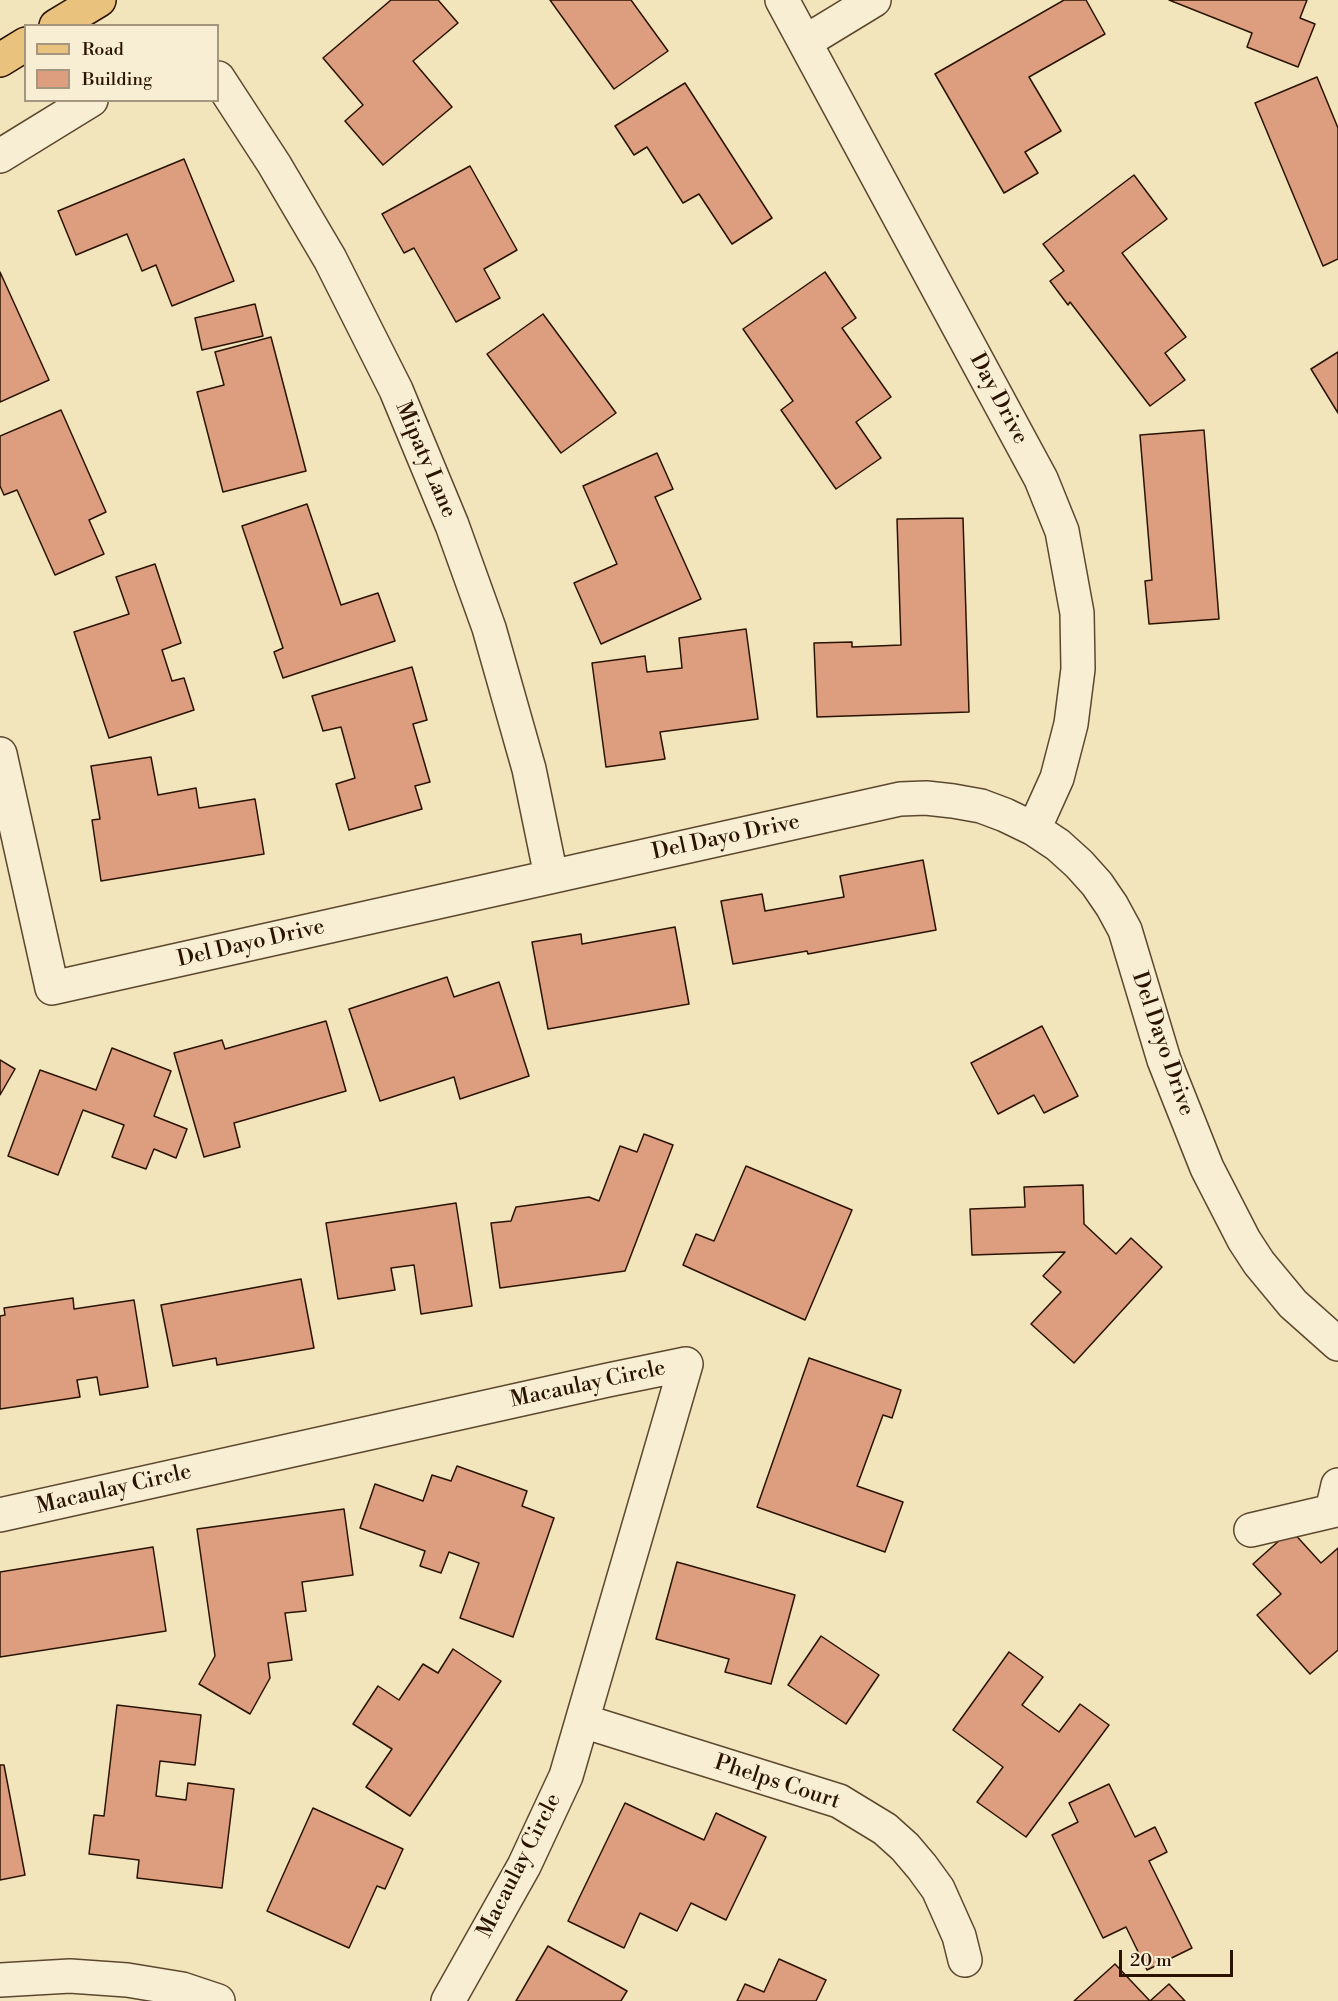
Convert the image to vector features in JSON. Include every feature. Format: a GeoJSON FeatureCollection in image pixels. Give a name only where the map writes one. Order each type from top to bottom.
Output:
{"type":"FeatureCollection","features":[{"type":"Feature","properties":{"kind":"main road"},"geometry":{"type":"LineString","coordinates":[[59,24],[99,0]]}},
{"type":"Feature","properties":{"kind":"main road"},"geometry":{"type":"LineString","coordinates":[[0,60],[24,45]]}},
{"type":"Feature","properties":{"kind":"street","name":"Day Drive"},"geometry":{"type":"LineString","coordinates":[[782,0],[1041,479],[1062,531],[1077,613],[1078,669],[1066,746],[1057,778],[1034,829]]}},
{"type":"Feature","properties":{"kind":"street"},"geometry":{"type":"LineString","coordinates":[[805,42],[874,0]]}},
{"type":"Feature","properties":{"kind":"street","name":"Mipaty Lane"},"geometry":{"type":"LineString","coordinates":[[219,80],[274,164],[330,259],[405,410],[452,525],[489,628],[529,769],[551,876]]}},
{"type":"Feature","properties":{"kind":"street"},"geometry":{"type":"LineString","coordinates":[[0,156],[88,102]]}},
{"type":"Feature","properties":{"kind":"street","name":"Del Dayo Drive"},"geometry":{"type":"LineString","coordinates":[[0,754],[52,988],[900,800],[927,798],[953,801],[981,806],[1005,815],[1034,829],[1058,845],[1097,884],[1112,906],[1125,930],[1164,1060],[1212,1179],[1244,1240],[1259,1263],[1293,1304],[1338,1344]]}},
{"type":"Feature","properties":{"kind":"street","name":"Macaulay Circle"},"geometry":{"type":"LineString","coordinates":[[0,1515],[686,1364],[566,1776],[524,1866],[448,2001]]}},
{"type":"Feature","properties":{"kind":"street"},"geometry":{"type":"LineString","coordinates":[[1251,1530],[1332,1510],[1338,1485]]}},
{"type":"Feature","properties":{"kind":"street","name":"Phelps Court"},"geometry":{"type":"LineString","coordinates":[[583,1721],[839,1801],[885,1829],[905,1847],[938,1889],[959,1936],[965,1960]]}},
{"type":"Feature","properties":{"kind":"street"},"geometry":{"type":"LineString","coordinates":[[0,1980],[70,1976],[127,1980],[182,1989],[218,2001]]}},
{"type":"Feature","properties":{"kind":"building"},"geometry":{"type":"Polygon","coordinates":[[[391,0],[438,0],[458,23],[413,61],[452,107],[383,165],[345,121],[363,105],[323,58],[391,0]]]}},
{"type":"Feature","properties":{"kind":"building"},"geometry":{"type":"Polygon","coordinates":[[[550,0],[631,0],[668,51],[614,89],[550,0]]]}},
{"type":"Feature","properties":{"kind":"building"},"geometry":{"type":"Polygon","coordinates":[[[1064,0],[1086,0],[1105,34],[1029,77],[1061,131],[1025,152],[1038,173],[1004,193],[935,74],[1064,0]]]}},
{"type":"Feature","properties":{"kind":"building"},"geometry":{"type":"Polygon","coordinates":[[[1169,0],[1307,0],[1300,18],[1315,24],[1298,67],[1247,47],[1252,33],[1169,0]]]}},
{"type":"Feature","properties":{"kind":"building"},"geometry":{"type":"Polygon","coordinates":[[[1317,77],[1338,128],[1338,259],[1323,266],[1255,103],[1317,77]]]}},
{"type":"Feature","properties":{"kind":"building"},"geometry":{"type":"Polygon","coordinates":[[[685,83],[772,218],[732,244],[699,194],[683,203],[647,147],[634,155],[615,126],[685,83]]]}},
{"type":"Feature","properties":{"kind":"building"},"geometry":{"type":"Polygon","coordinates":[[[184,159],[234,281],[172,306],[156,265],[142,271],[127,234],[76,255],[58,211],[184,159]]]}},
{"type":"Feature","properties":{"kind":"building"},"geometry":{"type":"Polygon","coordinates":[[[470,166],[517,250],[484,269],[500,298],[456,322],[414,248],[404,253],[382,214],[470,166]]]}},
{"type":"Feature","properties":{"kind":"building"},"geometry":{"type":"Polygon","coordinates":[[[1134,175],[1167,219],[1122,253],[1186,337],[1165,353],[1185,380],[1150,406],[1070,302],[1068,305],[1050,281],[1064,271],[1043,244],[1134,175]]]}},
{"type":"Feature","properties":{"kind":"building"},"geometry":{"type":"Polygon","coordinates":[[[0,272],[49,380],[0,402],[0,272]]]}},
{"type":"Feature","properties":{"kind":"building"},"geometry":{"type":"Polygon","coordinates":[[[825,272],[856,318],[842,328],[891,397],[856,422],[881,458],[836,489],[781,410],[793,401],[743,329],[825,272]]]}},
{"type":"Feature","properties":{"kind":"building"},"geometry":{"type":"Polygon","coordinates":[[[255,304],[263,336],[202,350],[195,318],[255,304]]]}},
{"type":"Feature","properties":{"kind":"building"},"geometry":{"type":"Polygon","coordinates":[[[543,314],[616,413],[561,453],[487,354],[543,314]]]}},
{"type":"Feature","properties":{"kind":"building"},"geometry":{"type":"Polygon","coordinates":[[[271,337],[306,471],[223,492],[197,392],[224,385],[215,352],[271,337]]]}},
{"type":"Feature","properties":{"kind":"building"},"geometry":{"type":"Polygon","coordinates":[[[1338,352],[1338,413],[1311,369],[1338,352]]]}},
{"type":"Feature","properties":{"kind":"building"},"geometry":{"type":"Polygon","coordinates":[[[61,410],[106,512],[89,520],[104,554],[55,575],[17,490],[4,495],[0,486],[0,436],[61,410]]]}},
{"type":"Feature","properties":{"kind":"building"},"geometry":{"type":"Polygon","coordinates":[[[1204,430],[1219,619],[1149,624],[1145,581],[1152,580],[1140,435],[1204,430]]]}},
{"type":"Feature","properties":{"kind":"building"},"geometry":{"type":"Polygon","coordinates":[[[657,453],[673,489],[655,497],[701,599],[601,644],[574,583],[617,564],[583,486],[657,453]]]}},
{"type":"Feature","properties":{"kind":"building"},"geometry":{"type":"Polygon","coordinates":[[[307,504],[341,605],[378,593],[395,641],[283,678],[274,652],[283,648],[242,526],[307,504]]]}},
{"type":"Feature","properties":{"kind":"building"},"geometry":{"type":"Polygon","coordinates":[[[963,518],[969,712],[817,717],[814,643],[852,642],[852,647],[901,645],[897,519],[963,518]]]}},
{"type":"Feature","properties":{"kind":"building"},"geometry":{"type":"Polygon","coordinates":[[[155,564],[181,643],[162,650],[172,681],[184,678],[194,710],[109,738],[74,632],[129,614],[116,577],[155,564]]]}},
{"type":"Feature","properties":{"kind":"building"},"geometry":{"type":"Polygon","coordinates":[[[746,629],[758,719],[660,732],[665,759],[606,767],[592,663],[645,656],[647,672],[682,668],[679,638],[746,629]]]}},
{"type":"Feature","properties":{"kind":"building"},"geometry":{"type":"Polygon","coordinates":[[[412,667],[427,720],[413,724],[430,782],[415,786],[422,809],[349,830],[336,784],[355,778],[341,727],[323,731],[312,696],[412,667]]]}},
{"type":"Feature","properties":{"kind":"building"},"geometry":{"type":"Polygon","coordinates":[[[151,757],[158,795],[196,788],[199,808],[255,799],[264,854],[101,881],[92,820],[100,819],[91,766],[151,757]]]}},
{"type":"Feature","properties":{"kind":"building"},"geometry":{"type":"Polygon","coordinates":[[[923,860],[936,930],[808,954],[807,951],[733,964],[721,901],[762,894],[765,911],[844,897],[840,876],[923,860]]]}},
{"type":"Feature","properties":{"kind":"building"},"geometry":{"type":"Polygon","coordinates":[[[675,927],[689,1004],[548,1029],[532,942],[581,934],[582,944],[675,927]]]}},
{"type":"Feature","properties":{"kind":"building"},"geometry":{"type":"Polygon","coordinates":[[[447,977],[454,997],[499,982],[529,1076],[460,1099],[454,1077],[380,1101],[349,1009],[447,977]]]}},
{"type":"Feature","properties":{"kind":"building"},"geometry":{"type":"Polygon","coordinates":[[[326,1021],[346,1091],[234,1123],[240,1147],[204,1157],[174,1053],[222,1040],[225,1049],[326,1021]]]}},
{"type":"Feature","properties":{"kind":"building"},"geometry":{"type":"Polygon","coordinates":[[[1042,1026],[1078,1096],[1044,1113],[1034,1095],[998,1114],[971,1063],[1042,1026]]]}},
{"type":"Feature","properties":{"kind":"building"},"geometry":{"type":"Polygon","coordinates":[[[112,1048],[171,1071],[154,1116],[187,1129],[176,1158],[154,1149],[146,1169],[112,1157],[124,1125],[83,1110],[58,1175],[8,1156],[40,1070],[96,1090],[112,1048]]]}},
{"type":"Feature","properties":{"kind":"building"},"geometry":{"type":"Polygon","coordinates":[[[0,1060],[15,1069],[0,1095],[0,1060]]]}},
{"type":"Feature","properties":{"kind":"building"},"geometry":{"type":"Polygon","coordinates":[[[644,1134],[673,1145],[625,1271],[500,1288],[491,1223],[511,1221],[516,1207],[589,1197],[599,1201],[620,1146],[637,1152],[644,1134]]]}},
{"type":"Feature","properties":{"kind":"building"},"geometry":{"type":"Polygon","coordinates":[[[746,1166],[852,1210],[805,1320],[683,1265],[696,1234],[714,1241],[746,1166]]]}},
{"type":"Feature","properties":{"kind":"building"},"geometry":{"type":"Polygon","coordinates":[[[1083,1185],[1084,1224],[1116,1254],[1131,1238],[1162,1267],[1074,1363],[1031,1324],[1061,1292],[1043,1276],[1065,1252],[972,1255],[970,1209],[1025,1207],[1024,1187],[1083,1185]]]}},
{"type":"Feature","properties":{"kind":"building"},"geometry":{"type":"Polygon","coordinates":[[[456,1203],[472,1306],[421,1314],[414,1265],[391,1268],[395,1290],[338,1299],[326,1223],[456,1203]]]}},
{"type":"Feature","properties":{"kind":"building"},"geometry":{"type":"Polygon","coordinates":[[[301,1279],[314,1348],[217,1365],[216,1358],[173,1366],[161,1305],[301,1279]]]}},
{"type":"Feature","properties":{"kind":"building"},"geometry":{"type":"Polygon","coordinates":[[[73,1298],[74,1309],[134,1300],[148,1387],[100,1395],[97,1377],[77,1380],[80,1397],[0,1409],[0,1316],[5,1315],[4,1308],[73,1298]]]}},
{"type":"Feature","properties":{"kind":"building"},"geometry":{"type":"Polygon","coordinates":[[[809,1358],[901,1390],[892,1418],[883,1415],[857,1486],[903,1502],[885,1552],[757,1507],[809,1358]]]}},
{"type":"Feature","properties":{"kind":"building"},"geometry":{"type":"Polygon","coordinates":[[[457,1466],[527,1491],[522,1506],[554,1518],[513,1637],[460,1618],[479,1563],[449,1552],[441,1573],[420,1566],[425,1551],[360,1528],[375,1484],[423,1501],[432,1475],[451,1481],[457,1466]]]}},
{"type":"Feature","properties":{"kind":"building"},"geometry":{"type":"Polygon","coordinates":[[[344,1509],[353,1575],[302,1582],[306,1611],[285,1613],[292,1660],[268,1663],[270,1678],[250,1714],[199,1684],[215,1656],[197,1529],[344,1509]]]}},
{"type":"Feature","properties":{"kind":"building"},"geometry":{"type":"Polygon","coordinates":[[[1291,1530],[1321,1563],[1338,1548],[1338,1650],[1310,1674],[1257,1615],[1281,1594],[1253,1564],[1291,1530]]]}},
{"type":"Feature","properties":{"kind":"building"},"geometry":{"type":"Polygon","coordinates":[[[153,1547],[166,1631],[0,1657],[0,1572],[153,1547]]]}},
{"type":"Feature","properties":{"kind":"building"},"geometry":{"type":"Polygon","coordinates":[[[677,1562],[795,1595],[771,1684],[725,1672],[729,1659],[656,1639],[677,1562]]]}},
{"type":"Feature","properties":{"kind":"building"},"geometry":{"type":"Polygon","coordinates":[[[821,1636],[879,1675],[846,1724],[788,1685],[821,1636]]]}},
{"type":"Feature","properties":{"kind":"building"},"geometry":{"type":"Polygon","coordinates":[[[453,1649],[501,1681],[410,1816],[366,1787],[392,1749],[353,1724],[378,1686],[399,1700],[423,1664],[438,1673],[453,1649]]]}},
{"type":"Feature","properties":{"kind":"building"},"geometry":{"type":"Polygon","coordinates":[[[1009,1652],[1043,1677],[1022,1705],[1059,1732],[1080,1704],[1109,1725],[1026,1837],[977,1802],[1003,1767],[953,1730],[1009,1652]]]}},
{"type":"Feature","properties":{"kind":"building"},"geometry":{"type":"Polygon","coordinates":[[[117,1705],[201,1715],[195,1765],[160,1761],[156,1796],[186,1800],[188,1783],[234,1789],[222,1888],[137,1878],[139,1860],[89,1854],[94,1815],[104,1816],[117,1705]]]}},
{"type":"Feature","properties":{"kind":"building"},"geometry":{"type":"Polygon","coordinates":[[[0,1765],[4,1765],[25,1875],[0,1880],[0,1765]]]}},
{"type":"Feature","properties":{"kind":"building"},"geometry":{"type":"Polygon","coordinates":[[[1109,1784],[1135,1837],[1155,1827],[1167,1852],[1149,1861],[1192,1948],[1147,1970],[1126,1927],[1103,1938],[1052,1835],[1078,1822],[1069,1803],[1109,1784]]]}},
{"type":"Feature","properties":{"kind":"building"},"geometry":{"type":"Polygon","coordinates":[[[625,1803],[704,1840],[716,1813],[766,1837],[726,1920],[691,1903],[677,1931],[640,1913],[624,1948],[568,1921],[625,1803]]]}},
{"type":"Feature","properties":{"kind":"building"},"geometry":{"type":"Polygon","coordinates":[[[313,1808],[403,1849],[385,1889],[377,1886],[349,1948],[267,1911],[313,1808]]]}},
{"type":"Feature","properties":{"kind":"building"},"geometry":{"type":"Polygon","coordinates":[[[548,1946],[627,1991],[621,2001],[516,2001],[548,1946]]]}},
{"type":"Feature","properties":{"kind":"building"},"geometry":{"type":"Polygon","coordinates":[[[779,1959],[826,1980],[816,2001],[737,2001],[745,1984],[764,1992],[779,1959]]]}},
{"type":"Feature","properties":{"kind":"building"},"geometry":{"type":"Polygon","coordinates":[[[1115,1964],[1150,2001],[1074,2001],[1115,1964]]]}},
{"type":"Feature","properties":{"kind":"building"},"geometry":{"type":"Polygon","coordinates":[[[1169,1984],[1185,2001],[1150,2001],[1169,1984]]]}}]}
